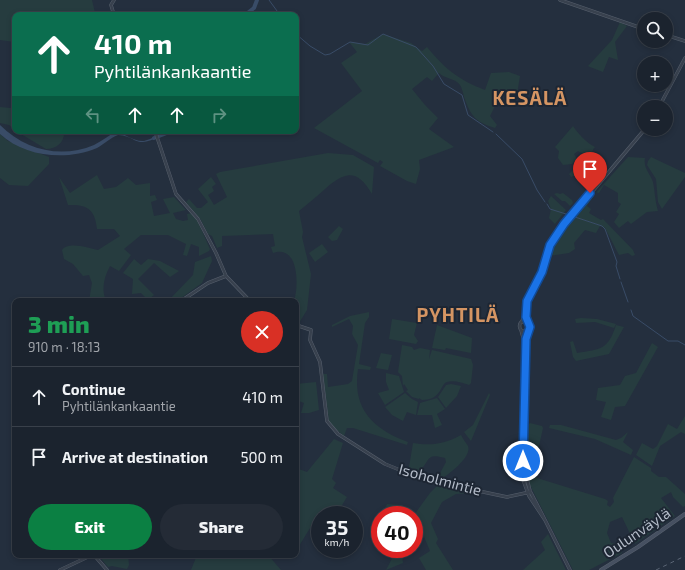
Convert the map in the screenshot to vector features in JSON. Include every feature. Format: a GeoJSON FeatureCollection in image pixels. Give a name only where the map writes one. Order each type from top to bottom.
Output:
{"type":"FeatureCollection","features":[{"type":"Feature","properties":{"kind":"main road","name":"Oulunväylä"},"geometry":{"type":"LineString","coordinates":[[601,570],[638,547],[685,514]]}},
{"type":"Feature","properties":{"kind":"street"},"geometry":{"type":"LineString","coordinates":[[113,12],[111,6],[114,0]]}},
{"type":"Feature","properties":{"kind":"street"},"geometry":{"type":"LineString","coordinates":[[560,0],[637,27]]}},
{"type":"Feature","properties":{"kind":"street"},"geometry":{"type":"LineString","coordinates":[[673,37],[685,41]]}},
{"type":"Feature","properties":{"kind":"street"},"geometry":{"type":"LineString","coordinates":[[663,100],[685,58]]}},
{"type":"Feature","properties":{"kind":"street"},"geometry":{"type":"LineString","coordinates":[[156,134],[173,188],[198,218],[226,276],[247,298]]}},
{"type":"Feature","properties":{"kind":"street"},"geometry":{"type":"LineString","coordinates":[[525,347],[519,326],[522,322],[529,296],[542,272],[550,245],[559,231],[639,136]]}},
{"type":"Feature","properties":{"kind":"street"},"geometry":{"type":"LineString","coordinates":[[186,298],[208,283],[226,276]]}},
{"type":"Feature","properties":{"kind":"street"},"geometry":{"type":"LineString","coordinates":[[526,306],[530,327],[525,347],[522,477],[528,491],[540,507],[570,570]]}},
{"type":"Feature","properties":{"kind":"street"},"geometry":{"type":"LineString","coordinates":[[522,322],[528,322]]}},
{"type":"Feature","properties":{"kind":"street","name":"Isoholmintie"},"geometry":{"type":"LineString","coordinates":[[299,326],[311,330],[310,340],[320,362],[327,421],[334,431],[385,464],[417,477],[507,496],[518,496],[528,491]]}},
{"type":"Feature","properties":{"kind":"street"},"geometry":{"type":"LineString","coordinates":[[521,330],[528,331]]}},
{"type":"Feature","properties":{"kind":"street"},"geometry":{"type":"LineString","coordinates":[[60,570],[86,558]]}},
{"type":"Feature","properties":{"kind":"street"},"geometry":{"type":"LineString","coordinates":[[96,558],[108,570]]}},
{"type":"Feature","properties":{"kind":"green space"},"geometry":{"type":"Polygon","coordinates":[[[0,0],[92,0],[95,12],[12,12],[12,42],[0,40],[0,0]]]}},
{"type":"Feature","properties":{"kind":"green space"},"geometry":{"type":"Polygon","coordinates":[[[620,22],[627,26],[615,42],[618,60],[609,57],[603,72],[588,66],[612,40],[620,22]]]}},
{"type":"Feature","properties":{"kind":"green space"},"geometry":{"type":"Polygon","coordinates":[[[383,34],[411,43],[422,51],[427,47],[446,68],[460,78],[485,90],[491,73],[509,72],[520,76],[517,94],[508,90],[503,90],[490,116],[497,125],[495,128],[478,121],[469,109],[460,85],[439,73],[432,81],[427,77],[412,89],[438,118],[429,129],[454,147],[419,160],[420,169],[416,184],[407,181],[380,166],[383,162],[380,160],[378,163],[314,128],[362,91],[341,63],[357,52],[349,42],[365,44],[383,34]]]}},
{"type":"Feature","properties":{"kind":"green space"},"geometry":{"type":"Polygon","coordinates":[[[0,107],[12,107],[12,128],[9,125],[0,123],[0,107]]]}},
{"type":"Feature","properties":{"kind":"green space"},"geometry":{"type":"Polygon","coordinates":[[[573,126],[583,138],[595,147],[587,164],[579,172],[571,177],[569,174],[573,170],[577,173],[585,164],[587,156],[578,151],[574,154],[577,159],[572,164],[563,165],[558,158],[559,151],[555,147],[573,126]]]}},
{"type":"Feature","properties":{"kind":"green space"},"geometry":{"type":"Polygon","coordinates":[[[0,134],[8,141],[49,157],[49,164],[28,186],[9,185],[0,178],[0,134]]]}},
{"type":"Feature","properties":{"kind":"green space"},"geometry":{"type":"Polygon","coordinates":[[[21,134],[64,134],[60,144],[54,148],[46,149],[21,134]]]}},
{"type":"Feature","properties":{"kind":"green space"},"geometry":{"type":"Polygon","coordinates":[[[328,153],[353,155],[374,167],[372,194],[361,180],[351,175],[345,176],[332,183],[299,211],[303,232],[302,237],[311,274],[307,310],[299,323],[299,298],[295,298],[295,268],[288,255],[282,252],[273,253],[271,247],[275,246],[273,234],[222,236],[222,246],[217,248],[212,236],[208,234],[201,220],[186,202],[189,199],[197,208],[201,208],[208,202],[198,189],[211,177],[216,184],[212,187],[214,191],[208,195],[214,205],[227,197],[216,174],[220,172],[328,153]]]}},
{"type":"Feature","properties":{"kind":"green space"},"geometry":{"type":"Polygon","coordinates":[[[628,157],[645,158],[646,168],[653,182],[658,211],[647,212],[631,224],[628,221],[619,228],[614,222],[619,214],[616,212],[621,204],[618,202],[618,193],[604,185],[599,193],[596,192],[628,157]]]}},
{"type":"Feature","properties":{"kind":"green space"},"geometry":{"type":"Polygon","coordinates":[[[651,157],[685,173],[685,177],[662,209],[658,202],[656,179],[647,165],[651,157]]]}},
{"type":"Feature","properties":{"kind":"green space"},"geometry":{"type":"Polygon","coordinates":[[[97,175],[104,189],[116,187],[128,178],[136,185],[150,183],[150,196],[155,195],[157,200],[151,202],[154,216],[170,213],[163,199],[174,197],[186,210],[173,213],[176,219],[183,221],[188,220],[187,214],[192,213],[198,222],[210,249],[199,256],[199,247],[191,244],[187,256],[183,255],[186,244],[168,235],[141,235],[124,249],[131,255],[119,271],[110,266],[104,283],[104,298],[90,298],[92,283],[89,275],[83,276],[73,264],[64,259],[62,250],[65,247],[74,246],[98,250],[120,236],[114,229],[97,229],[92,213],[85,207],[68,205],[59,177],[70,193],[97,175]]]}},
{"type":"Feature","properties":{"kind":"green space"},"geometry":{"type":"Polygon","coordinates":[[[563,193],[572,200],[573,203],[570,206],[565,201],[562,201],[554,194],[563,193]]]}},
{"type":"Feature","properties":{"kind":"green space"},"geometry":{"type":"Polygon","coordinates":[[[595,194],[587,206],[591,209],[589,213],[601,220],[603,219],[633,250],[635,255],[632,256],[628,253],[619,255],[605,228],[600,226],[596,233],[585,230],[574,243],[575,249],[569,253],[549,256],[551,248],[568,221],[595,194]]]}},
{"type":"Feature","properties":{"kind":"green space"},"geometry":{"type":"Polygon","coordinates":[[[551,196],[566,210],[555,224],[549,218],[551,209],[548,201],[551,196]]]}},
{"type":"Feature","properties":{"kind":"green space"},"geometry":{"type":"Polygon","coordinates":[[[339,226],[343,229],[337,240],[332,241],[328,237],[339,226]]]}},
{"type":"Feature","properties":{"kind":"green space"},"geometry":{"type":"Polygon","coordinates":[[[322,244],[328,252],[315,262],[309,253],[322,244]]]}},
{"type":"Feature","properties":{"kind":"green space"},"geometry":{"type":"Polygon","coordinates":[[[211,256],[212,261],[202,283],[181,298],[171,298],[193,275],[195,262],[211,256]]]}},
{"type":"Feature","properties":{"kind":"green space"},"geometry":{"type":"Polygon","coordinates":[[[134,259],[141,265],[148,259],[160,261],[179,271],[170,277],[154,263],[138,279],[154,295],[150,298],[145,298],[141,293],[132,294],[133,279],[123,273],[134,259]]]}},
{"type":"Feature","properties":{"kind":"green space"},"geometry":{"type":"Polygon","coordinates":[[[369,312],[369,317],[365,323],[359,364],[371,367],[370,370],[358,369],[358,395],[362,406],[375,424],[396,437],[408,442],[407,445],[353,428],[347,428],[344,436],[329,422],[323,374],[327,374],[328,387],[348,384],[352,381],[358,345],[352,334],[353,326],[349,319],[332,327],[332,325],[350,316],[369,312]]]}},
{"type":"Feature","properties":{"kind":"green space"},"geometry":{"type":"Polygon","coordinates":[[[392,319],[417,323],[414,335],[418,341],[416,344],[389,339],[392,319]]]}},
{"type":"Feature","properties":{"kind":"green space"},"geometry":{"type":"Polygon","coordinates":[[[575,319],[597,319],[616,324],[614,328],[595,322],[576,323],[575,319]]]}},
{"type":"Feature","properties":{"kind":"green space"},"geometry":{"type":"Polygon","coordinates":[[[437,325],[472,338],[471,353],[446,348],[445,350],[432,348],[437,325]]]}},
{"type":"Feature","properties":{"kind":"green space"},"geometry":{"type":"Polygon","coordinates":[[[616,325],[624,327],[609,354],[576,361],[573,357],[570,342],[573,341],[577,353],[598,349],[606,344],[610,339],[616,325]]]}},
{"type":"Feature","properties":{"kind":"green space"},"geometry":{"type":"Polygon","coordinates":[[[652,343],[658,347],[625,406],[615,407],[611,420],[601,417],[606,402],[596,400],[598,388],[620,385],[625,376],[636,373],[652,343]]]}},
{"type":"Feature","properties":{"kind":"green space"},"geometry":{"type":"Polygon","coordinates":[[[402,345],[412,347],[414,350],[420,348],[430,350],[429,359],[432,350],[471,359],[473,365],[471,383],[469,385],[449,381],[445,383],[437,395],[429,399],[422,400],[412,397],[406,391],[408,390],[404,384],[403,386],[402,376],[398,372],[402,345]]]}},
{"type":"Feature","properties":{"kind":"green space"},"geometry":{"type":"Polygon","coordinates":[[[381,353],[392,355],[388,370],[376,368],[381,353]]]}},
{"type":"Feature","properties":{"kind":"green space"},"geometry":{"type":"Polygon","coordinates":[[[386,373],[399,376],[404,392],[385,405],[378,393],[389,390],[386,382],[386,373]]]}},
{"type":"Feature","properties":{"kind":"green space"},"geometry":{"type":"Polygon","coordinates":[[[316,382],[319,410],[309,413],[301,413],[304,403],[299,401],[299,384],[316,382]]]}},
{"type":"Feature","properties":{"kind":"green space"},"geometry":{"type":"Polygon","coordinates":[[[451,384],[461,386],[457,396],[446,408],[438,397],[446,385],[451,384]]]}},
{"type":"Feature","properties":{"kind":"green space"},"geometry":{"type":"Polygon","coordinates":[[[405,393],[418,402],[416,415],[407,412],[403,421],[392,415],[385,407],[405,393]]]}},
{"type":"Feature","properties":{"kind":"green space"},"geometry":{"type":"Polygon","coordinates":[[[489,393],[490,395],[471,441],[464,432],[473,425],[489,393]]]}},
{"type":"Feature","properties":{"kind":"green space"},"geometry":{"type":"Polygon","coordinates":[[[437,398],[445,409],[437,414],[442,425],[435,428],[432,415],[417,415],[420,403],[437,398]]]}},
{"type":"Feature","properties":{"kind":"green space"},"geometry":{"type":"Polygon","coordinates":[[[685,416],[685,434],[681,432],[660,446],[652,466],[636,455],[642,443],[653,449],[657,446],[668,424],[677,429],[685,416]]]}},
{"type":"Feature","properties":{"kind":"green space"},"geometry":{"type":"Polygon","coordinates":[[[530,423],[542,426],[543,428],[533,473],[537,478],[605,499],[608,501],[607,505],[610,507],[614,502],[613,498],[634,457],[651,468],[651,471],[659,477],[666,477],[685,494],[685,506],[683,507],[673,497],[671,492],[661,498],[675,516],[635,544],[622,517],[610,522],[607,533],[611,543],[618,544],[622,553],[589,570],[573,570],[529,483],[525,465],[525,428],[530,423]]]}},
{"type":"Feature","properties":{"kind":"green space"},"geometry":{"type":"Polygon","coordinates":[[[550,425],[561,425],[616,440],[628,432],[623,442],[633,450],[631,455],[595,439],[549,428],[550,425]]]}},
{"type":"Feature","properties":{"kind":"green space"},"geometry":{"type":"Polygon","coordinates":[[[461,435],[468,446],[467,455],[460,464],[443,478],[438,477],[446,462],[445,458],[434,456],[431,457],[419,472],[409,467],[413,443],[438,444],[461,435]]]}},
{"type":"Feature","properties":{"kind":"green space"},"geometry":{"type":"Polygon","coordinates":[[[334,439],[343,443],[332,479],[336,483],[333,488],[347,497],[342,506],[311,506],[311,526],[299,546],[299,480],[299,469],[307,472],[334,439]]]}},
{"type":"Feature","properties":{"kind":"green space"},"geometry":{"type":"Polygon","coordinates":[[[438,485],[475,493],[456,494],[442,502],[431,523],[438,539],[436,543],[453,570],[426,570],[419,558],[423,558],[423,555],[430,551],[423,534],[423,506],[421,506],[438,485]]]}},
{"type":"Feature","properties":{"kind":"green space"},"geometry":{"type":"Polygon","coordinates":[[[387,504],[403,506],[386,506],[387,504]]]}},
{"type":"Feature","properties":{"kind":"green space"},"geometry":{"type":"Polygon","coordinates":[[[548,534],[566,570],[523,570],[545,550],[541,542],[548,534]]]}},
{"type":"Feature","properties":{"kind":"green space"},"geometry":{"type":"Polygon","coordinates":[[[100,558],[128,558],[129,565],[127,569],[112,566],[108,567],[100,558]]]}},
{"type":"Feature","properties":{"kind":"green space"},"geometry":{"type":"Polygon","coordinates":[[[196,558],[271,558],[281,570],[191,570],[196,558]]]}},
{"type":"Feature","properties":{"kind":"green space"},"geometry":{"type":"Polygon","coordinates":[[[392,558],[402,558],[403,563],[386,570],[392,558]]]}},
{"type":"Feature","properties":{"kind":"water"},"geometry":{"type":"Polygon","coordinates":[[[0,125],[21,141],[44,150],[69,151],[82,149],[100,142],[112,134],[122,134],[128,137],[118,135],[97,148],[72,155],[34,152],[21,148],[10,142],[0,134],[0,125]]]}},
{"type":"Feature","properties":{"kind":"water"},"geometry":{"type":"Polygon","coordinates":[[[156,136],[157,138],[149,141],[139,142],[131,138],[146,141],[156,136]]]}},
{"type":"Feature","properties":{"kind":"waterway"},"geometry":{"type":"LineString","coordinates":[[249,12],[254,8],[257,0]]}},
{"type":"Feature","properties":{"kind":"waterway"},"geometry":{"type":"LineString","coordinates":[[269,0],[278,12]]}},
{"type":"Feature","properties":{"kind":"waterway"},"geometry":{"type":"LineString","coordinates":[[299,37],[310,46],[325,55],[330,54],[350,42],[368,45],[383,34],[416,47],[433,66],[444,84],[462,95],[468,115],[493,132]]}},
{"type":"Feature","properties":{"kind":"waterway"},"geometry":{"type":"LineString","coordinates":[[154,138],[164,134]]}},
{"type":"Feature","properties":{"kind":"waterway"},"geometry":{"type":"LineString","coordinates":[[496,134],[522,159],[537,190],[545,202]]}},
{"type":"Feature","properties":{"kind":"waterway"},"geometry":{"type":"LineString","coordinates":[[547,204],[550,209],[566,214]]}},
{"type":"Feature","properties":{"kind":"waterway"},"geometry":{"type":"LineString","coordinates":[[572,216],[602,226],[605,229],[617,262],[616,266],[620,279]]}},
{"type":"Feature","properties":{"kind":"waterway"},"geometry":{"type":"LineString","coordinates":[[621,282],[628,302]]}},
{"type":"Feature","properties":{"kind":"waterway"},"geometry":{"type":"LineString","coordinates":[[631,310],[633,316],[668,341],[678,341],[685,345]]}},
{"type":"Feature","properties":{"kind":"railway"},"geometry":{"type":"LineString","coordinates":[[656,570],[685,556]]}},
{"type":"Feature","properties":{"kind":"district","name":"KESÄLÄ"},"geometry":{"type":"Point","coordinates":[530,98]}},
{"type":"Feature","properties":{"kind":"district","name":"PYHTILÄ"},"geometry":{"type":"Point","coordinates":[458,315]}},
{"type":"Feature","properties":{"kind":"route"},"geometry":{"type":"LineString","coordinates":[[523,461],[525,347],[526,336],[530,327],[526,317],[527,301],[542,272],[553,240],[564,224],[590,193]]}}]}
